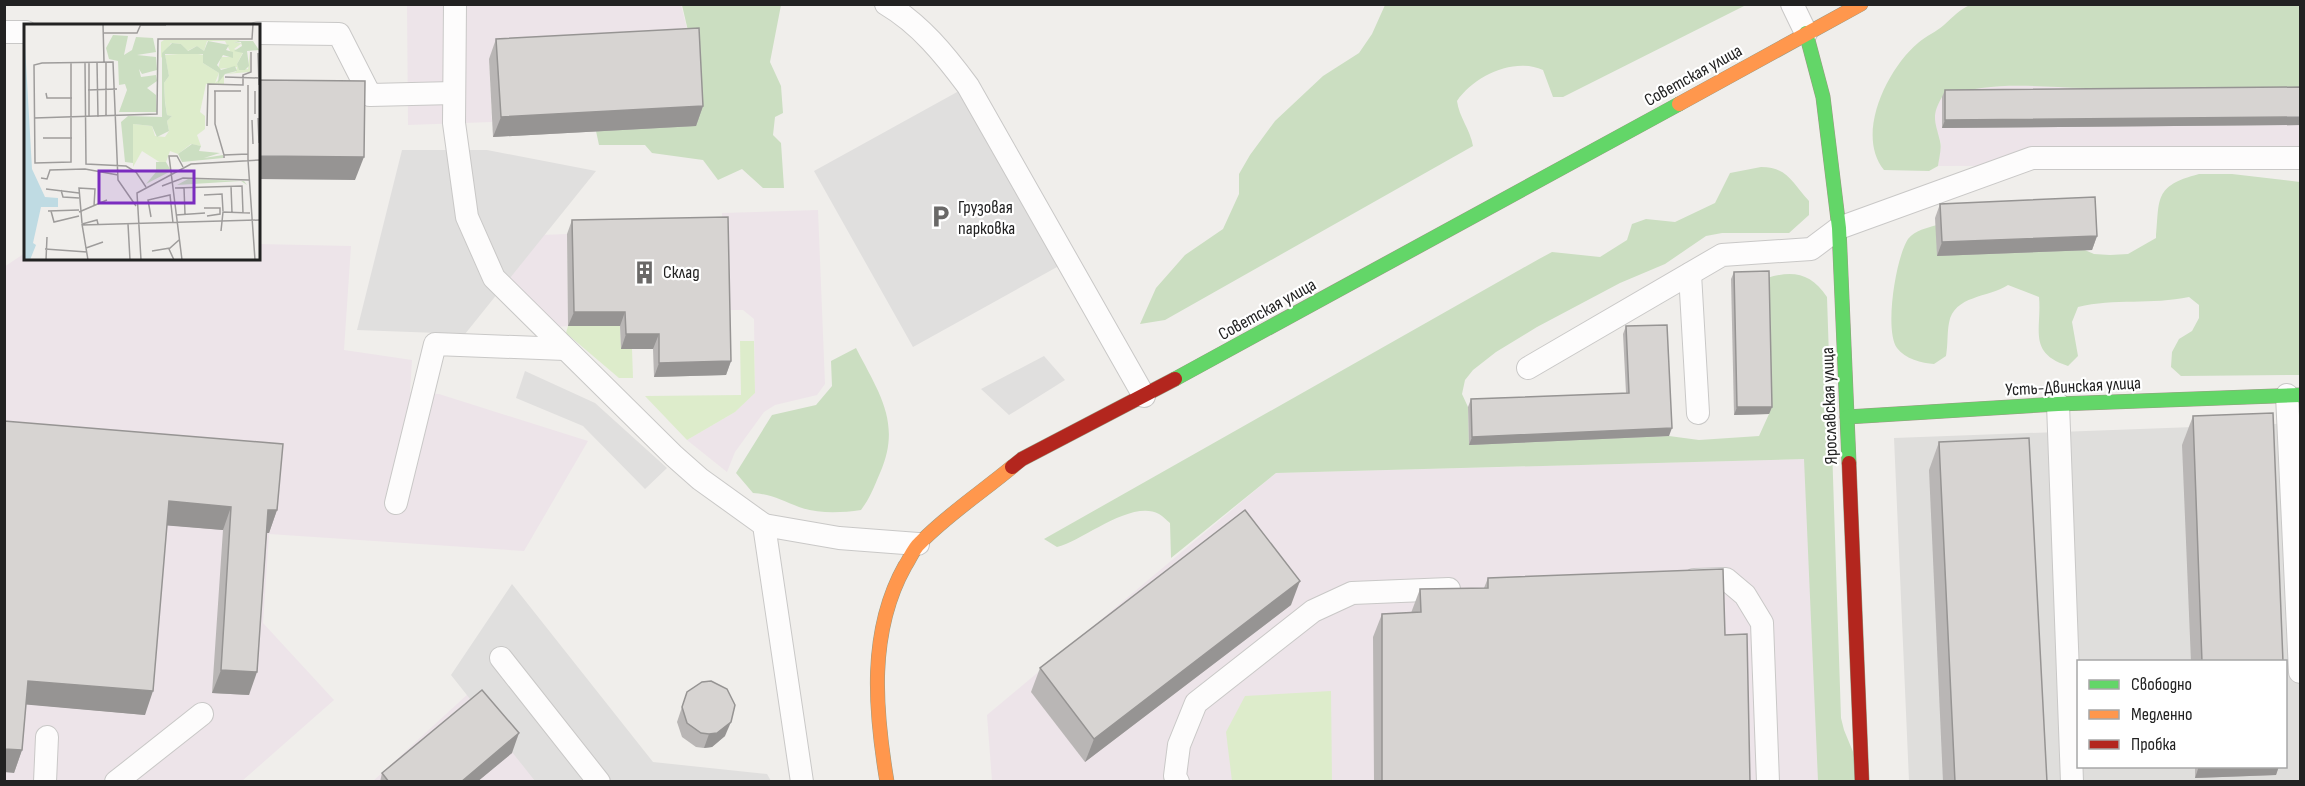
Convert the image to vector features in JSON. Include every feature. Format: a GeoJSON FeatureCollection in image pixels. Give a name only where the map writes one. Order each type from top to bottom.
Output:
{"type":"FeatureCollection","features":[{"type":"Feature","properties":{"kind":"main road","name":"Советская улица"},"geometry":{"type":"LineString","coordinates":[[886,782],[881,745],[878,676],[882,627],[892,588],[918,544],[1022,459],[1144,396],[1861,4]]}},
{"type":"Feature","properties":{"kind":"main road","name":"Ярославская улица"},"geometry":{"type":"LineString","coordinates":[[1806,33],[1823,97],[1839,228],[1862,782]]}},
{"type":"Feature","properties":{"kind":"main road","name":"Усть-Двинская улица"},"geometry":{"type":"LineString","coordinates":[[1847,417],[2058,404],[2294,395]]}},
{"type":"Feature","properties":{"kind":"lane"},"geometry":{"type":"LineString","coordinates":[[455,4],[454,123],[467,216],[494,278],[691,472],[764,525],[839,538],[918,544]]}},
{"type":"Feature","properties":{"kind":"lane"},"geometry":{"type":"LineString","coordinates":[[886,4],[908,17],[948,60],[968,86],[1144,396]]}},
{"type":"Feature","properties":{"kind":"lane"},"geometry":{"type":"LineString","coordinates":[[1792,4],[1806,33]]}},
{"type":"Feature","properties":{"kind":"lane"},"geometry":{"type":"LineString","coordinates":[[4,32],[24,32]]}},
{"type":"Feature","properties":{"kind":"lane"},"geometry":{"type":"LineString","coordinates":[[260,33],[339,33],[370,95],[454,93]]}},
{"type":"Feature","properties":{"kind":"lane"},"geometry":{"type":"LineString","coordinates":[[1528,368],[1722,255],[1810,249],[1839,228],[2032,159],[2301,158]]}},
{"type":"Feature","properties":{"kind":"lane"},"geometry":{"type":"LineString","coordinates":[[1690,274],[1698,413]]}},
{"type":"Feature","properties":{"kind":"lane"},"geometry":{"type":"LineString","coordinates":[[396,503],[435,344],[566,348]]}},
{"type":"Feature","properties":{"kind":"lane"},"geometry":{"type":"LineString","coordinates":[[2294,395],[2301,672]]}},
{"type":"Feature","properties":{"kind":"lane"},"geometry":{"type":"LineString","coordinates":[[2058,404],[2072,782]]}},
{"type":"Feature","properties":{"kind":"lane"},"geometry":{"type":"LineString","coordinates":[[764,525],[802,782]]}},
{"type":"Feature","properties":{"kind":"lane"},"geometry":{"type":"LineString","coordinates":[[1668,581],[1726,579],[1744,595],[1762,623],[1768,782]]}},
{"type":"Feature","properties":{"kind":"lane"},"geometry":{"type":"LineString","coordinates":[[1178,782],[1175,776],[1179,745],[1196,703],[1313,611],[1352,593],[1469,589]]}},
{"type":"Feature","properties":{"kind":"lane"},"geometry":{"type":"LineString","coordinates":[[501,658],[599,782]]}},
{"type":"Feature","properties":{"kind":"lane"},"geometry":{"type":"LineString","coordinates":[[116,782],[202,714]]}},
{"type":"Feature","properties":{"kind":"lane"},"geometry":{"type":"LineString","coordinates":[[45,782],[47,738]]}},
{"type":"Feature","properties":{"kind":"shaded area"},"geometry":{"type":"Polygon","coordinates":[[[407,5],[681,5],[692,48],[489,59],[492,122],[408,125],[407,5]]]}},
{"type":"Feature","properties":{"kind":"shaded area"},"geometry":{"type":"Polygon","coordinates":[[[2018,85],[2086,88],[2300,88],[2300,165],[1938,166],[1941,143],[1935,128],[1934,111],[1942,97],[1972,88],[2018,85]]]}},
{"type":"Feature","properties":{"kind":"shaded area","name":"Грузовая парковка"},"geometry":{"type":"Polygon","coordinates":[[[968,86],[1066,262],[913,347],[814,171],[968,86]]]}},
{"type":"Feature","properties":{"kind":"shaded area"},"geometry":{"type":"Polygon","coordinates":[[[402,150],[487,150],[596,171],[465,334],[357,330],[402,150]]]}},
{"type":"Feature","properties":{"kind":"shaded area"},"geometry":{"type":"Polygon","coordinates":[[[818,210],[825,384],[817,395],[775,405],[764,412],[735,452],[727,472],[687,440],[735,412],[755,393],[754,319],[743,310],[724,310],[722,213],[818,210]]]}},
{"type":"Feature","properties":{"kind":"shaded area"},"geometry":{"type":"Polygon","coordinates":[[[567,234],[568,326],[554,327],[507,282],[484,237],[567,234]]]}},
{"type":"Feature","properties":{"kind":"shaded area"},"geometry":{"type":"Polygon","coordinates":[[[260,244],[351,246],[344,350],[412,360],[410,392],[439,394],[588,441],[524,551],[269,534],[263,623],[334,700],[242,781],[5,781],[4,267],[24,254],[24,260],[260,260],[260,244]]]}},
{"type":"Feature","properties":{"kind":"shaded area"},"geometry":{"type":"Polygon","coordinates":[[[1044,356],[1065,380],[1009,415],[981,389],[1044,356]]]}},
{"type":"Feature","properties":{"kind":"shaded area"},"geometry":{"type":"Polygon","coordinates":[[[525,371],[595,403],[667,468],[645,489],[583,426],[516,398],[525,371]]]}},
{"type":"Feature","properties":{"kind":"shaded area"},"geometry":{"type":"Polygon","coordinates":[[[2300,423],[2300,781],[1909,781],[1894,438],[2300,423]]]}},
{"type":"Feature","properties":{"kind":"shaded area"},"geometry":{"type":"Polygon","coordinates":[[[1805,459],[1820,781],[992,781],[987,715],[1276,473],[1805,459]]]}},
{"type":"Feature","properties":{"kind":"shaded area"},"geometry":{"type":"Polygon","coordinates":[[[512,584],[653,762],[767,774],[771,781],[535,781],[451,675],[512,584]]]}},
{"type":"Feature","properties":{"kind":"shaded area"},"geometry":{"type":"Polygon","coordinates":[[[469,693],[542,782],[372,782],[469,693]]]}},
{"type":"Feature","properties":{"kind":"green space"},"geometry":{"type":"Polygon","coordinates":[[[682,5],[781,5],[770,62],[781,86],[783,113],[775,117],[773,135],[781,143],[784,188],[763,188],[742,169],[718,180],[703,160],[652,153],[645,145],[599,145],[596,131],[692,48],[682,5]]]}},
{"type":"Feature","properties":{"kind":"green space"},"geometry":{"type":"Polygon","coordinates":[[[1385,5],[1746,5],[1563,97],[1553,97],[1543,70],[1532,67],[1508,68],[1484,77],[1464,92],[1457,101],[1473,146],[1165,320],[1140,324],[1156,288],[1185,255],[1223,229],[1239,194],[1239,174],[1275,121],[1323,76],[1359,53],[1372,34],[1385,5]]]}},
{"type":"Feature","properties":{"kind":"green space"},"geometry":{"type":"Polygon","coordinates":[[[1970,5],[2300,5],[2300,88],[2140,89],[1997,86],[1979,88],[1942,97],[1935,114],[1941,147],[1938,166],[1929,171],[1884,170],[1876,156],[1873,139],[1878,103],[1886,85],[1906,54],[1970,5]]]}},
{"type":"Feature","properties":{"kind":"green space"},"geometry":{"type":"Polygon","coordinates":[[[1761,167],[1778,170],[1789,177],[1809,201],[1809,215],[1789,233],[1722,233],[1706,236],[1665,264],[1620,283],[1537,327],[1496,352],[1473,370],[1465,380],[1462,394],[1468,407],[1469,444],[1669,436],[1699,440],[1759,436],[1769,414],[1767,278],[1793,274],[1808,278],[1815,283],[1827,297],[1841,718],[1865,781],[1818,781],[1804,459],[1276,473],[1171,558],[1170,523],[1159,514],[1148,511],[1121,516],[1057,547],[1044,539],[1552,252],[1600,257],[1627,240],[1632,224],[1646,219],[1675,222],[1715,203],[1730,173],[1761,167]]]}},
{"type":"Feature","properties":{"kind":"green space"},"geometry":{"type":"Polygon","coordinates":[[[2199,174],[2232,174],[2300,182],[2300,375],[2181,376],[2171,367],[2172,352],[2179,339],[2192,331],[2199,318],[2199,305],[2189,297],[2078,307],[2072,322],[2078,356],[2068,366],[2055,361],[2042,347],[2039,339],[2039,297],[2008,285],[1973,298],[1958,307],[1949,323],[1946,356],[1934,364],[1909,358],[1897,348],[1893,339],[1892,326],[1893,294],[1899,261],[1908,239],[1914,233],[1937,225],[2064,241],[2094,254],[2128,254],[2156,238],[2159,204],[2166,189],[2199,174]]]}},
{"type":"Feature","properties":{"kind":"green space"},"geometry":{"type":"Polygon","coordinates":[[[620,321],[621,348],[632,349],[633,378],[619,378],[566,333],[568,326],[594,326],[620,321]]]}},
{"type":"Feature","properties":{"kind":"green space"},"geometry":{"type":"Polygon","coordinates":[[[740,341],[754,341],[755,393],[735,412],[687,440],[645,396],[741,395],[740,341]]]}},
{"type":"Feature","properties":{"kind":"green space"},"geometry":{"type":"Polygon","coordinates":[[[856,348],[880,394],[888,423],[889,439],[880,473],[861,510],[814,511],[771,496],[753,493],[736,473],[772,415],[816,405],[832,386],[831,361],[856,348]]]}},
{"type":"Feature","properties":{"kind":"green space"},"geometry":{"type":"Polygon","coordinates":[[[1331,691],[1332,781],[1232,781],[1226,732],[1245,696],[1331,691]]]}},
{"type":"Feature","properties":{"kind":"building"},"geometry":{"type":"Polygon","coordinates":[[[699,28],[703,106],[501,117],[496,39],[699,28]]]}},
{"type":"Feature","properties":{"kind":"building"},"geometry":{"type":"Polygon","coordinates":[[[260,80],[365,81],[364,157],[260,156],[260,80]]]}},
{"type":"Feature","properties":{"kind":"building"},"geometry":{"type":"Polygon","coordinates":[[[2301,87],[2301,117],[1945,120],[1945,90],[2301,87]]]}},
{"type":"Feature","properties":{"kind":"building"},"geometry":{"type":"Polygon","coordinates":[[[2095,197],[2097,236],[1942,242],[1940,204],[2095,197]]]}},
{"type":"Feature","properties":{"kind":"building","name":"Склад"},"geometry":{"type":"Polygon","coordinates":[[[728,217],[731,361],[659,363],[659,334],[626,334],[625,312],[574,312],[572,220],[728,217]]]}},
{"type":"Feature","properties":{"kind":"building"},"geometry":{"type":"Polygon","coordinates":[[[1769,271],[1772,407],[1737,407],[1734,272],[1769,271]]]}},
{"type":"Feature","properties":{"kind":"building"},"geometry":{"type":"Polygon","coordinates":[[[1667,325],[1672,428],[1472,437],[1471,399],[1629,393],[1626,326],[1667,325]]]}},
{"type":"Feature","properties":{"kind":"building"},"geometry":{"type":"Polygon","coordinates":[[[2273,413],[2283,660],[2202,660],[2193,416],[2273,413]]]}},
{"type":"Feature","properties":{"kind":"building"},"geometry":{"type":"Polygon","coordinates":[[[4,421],[283,444],[277,510],[268,510],[257,672],[221,670],[231,507],[169,501],[153,691],[28,681],[22,750],[4,749],[4,421]]]}},
{"type":"Feature","properties":{"kind":"building"},"geometry":{"type":"Polygon","coordinates":[[[2029,438],[2047,782],[1955,782],[1939,442],[2029,438]]]}},
{"type":"Feature","properties":{"kind":"building"},"geometry":{"type":"Polygon","coordinates":[[[1245,510],[1300,581],[1094,739],[1040,668],[1245,510]]]}},
{"type":"Feature","properties":{"kind":"building"},"geometry":{"type":"Polygon","coordinates":[[[1723,569],[1725,635],[1747,634],[1750,782],[1382,782],[1382,614],[1421,612],[1420,589],[1488,588],[1488,578],[1723,569]]]}},
{"type":"Feature","properties":{"kind":"building"},"geometry":{"type":"Polygon","coordinates":[[[711,681],[727,689],[735,705],[731,722],[717,733],[709,734],[701,733],[687,723],[682,707],[687,692],[702,682],[711,681]]]}},
{"type":"Feature","properties":{"kind":"building"},"geometry":{"type":"Polygon","coordinates":[[[482,690],[519,733],[461,782],[389,782],[382,773],[482,690]]]}},
{"type":"Feature","properties":{"kind":"traffic: fast"},"geometry":{"type":"LineString","coordinates":[[1806,33],[1823,97],[1839,228],[1849,463]]}},
{"type":"Feature","properties":{"kind":"traffic: fast"},"geometry":{"type":"LineString","coordinates":[[1175,379],[1679,104]]}},
{"type":"Feature","properties":{"kind":"traffic: fast"},"geometry":{"type":"LineString","coordinates":[[1847,417],[2058,404],[2300,395]]}},
{"type":"Feature","properties":{"kind":"traffic: slow"},"geometry":{"type":"LineString","coordinates":[[1679,104],[1861,4]]}},
{"type":"Feature","properties":{"kind":"traffic: slow"},"geometry":{"type":"LineString","coordinates":[[887,782],[880,727],[878,672],[880,644],[893,591],[918,545],[953,513],[1012,467]]}},
{"type":"Feature","properties":{"kind":"traffic: jam"},"geometry":{"type":"LineString","coordinates":[[1012,467],[1022,459],[1175,379]]}},
{"type":"Feature","properties":{"kind":"traffic: jam"},"geometry":{"type":"LineString","coordinates":[[1849,463],[1862,782]]}},
{"type":"Feature","properties":{"kind":"place","name":"Грузовая парковка"},"geometry":{"type":"Point","coordinates":[940,217]}},
{"type":"Feature","properties":{"kind":"place","name":"Склад"},"geometry":{"type":"Point","coordinates":[645,272]}}]}
